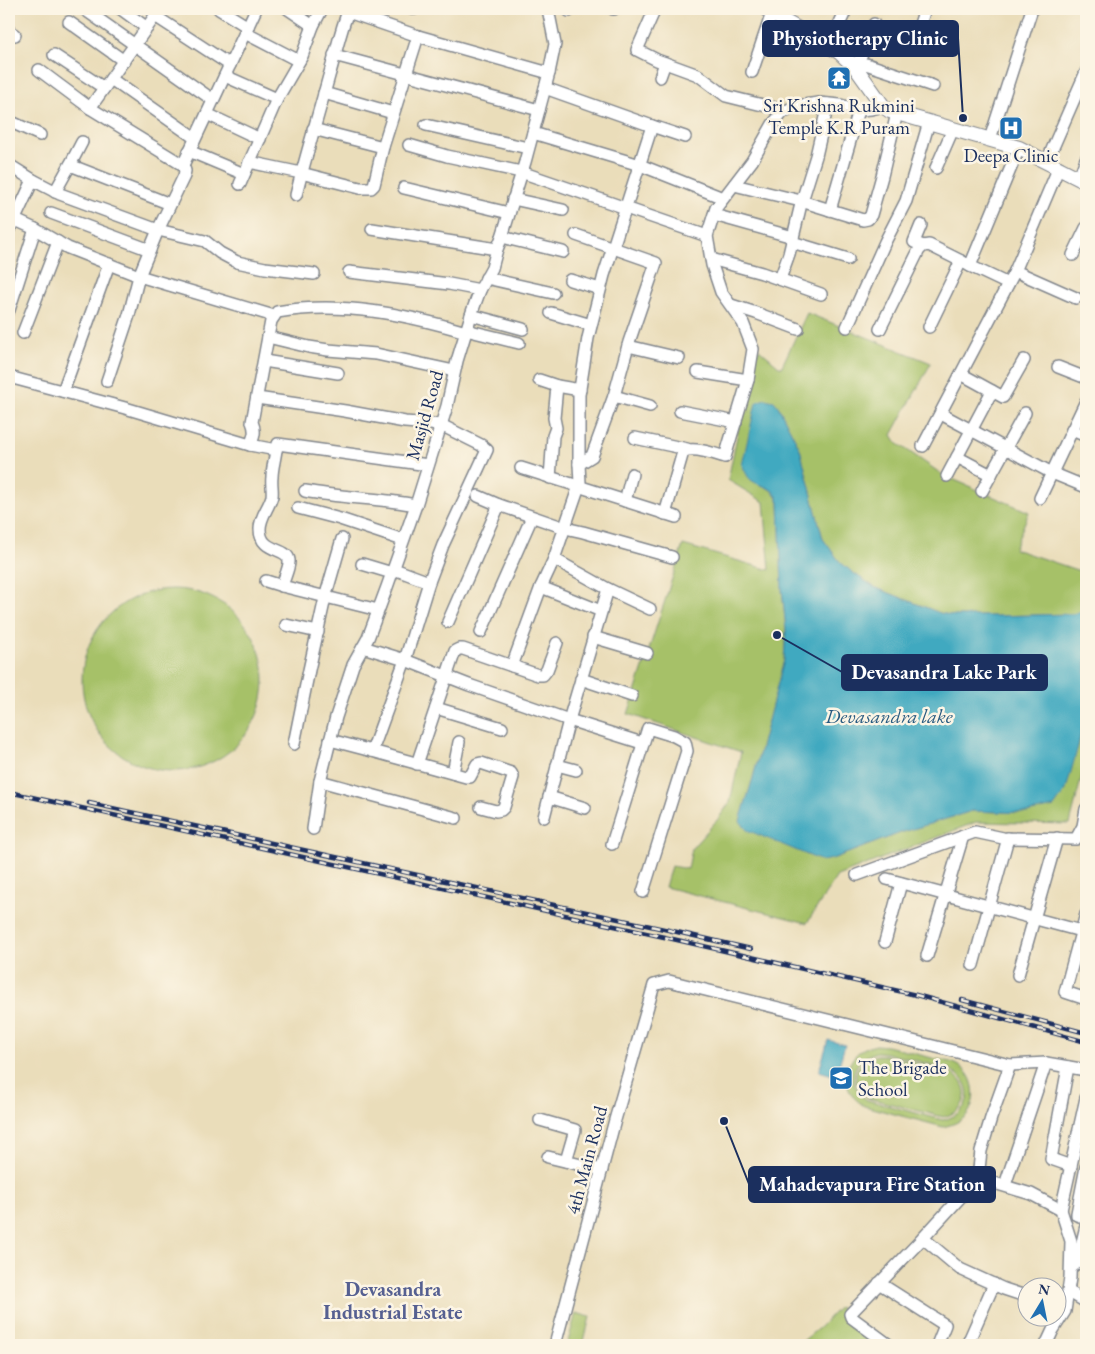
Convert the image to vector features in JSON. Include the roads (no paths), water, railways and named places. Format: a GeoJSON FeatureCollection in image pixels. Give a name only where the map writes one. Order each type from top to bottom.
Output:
{"type":"FeatureCollection","features":[{"type":"Feature","properties":{"kind":"main road"},"geometry":{"type":"LineString","coordinates":[[769,11],[839,52],[856,68],[884,106],[897,113],[1020,148],[1083,180]]}},
{"type":"Feature","properties":{"kind":"street"},"geometry":{"type":"LineString","coordinates":[[84,9],[213,100]]}},
{"type":"Feature","properties":{"kind":"street"},"geometry":{"type":"LineString","coordinates":[[121,9],[147,28]]}},
{"type":"Feature","properties":{"kind":"street"},"geometry":{"type":"LineString","coordinates":[[219,9],[246,30],[299,61]]}},
{"type":"Feature","properties":{"kind":"street"},"geometry":{"type":"LineString","coordinates":[[183,165],[256,9]]}},
{"type":"Feature","properties":{"kind":"street"},"geometry":{"type":"LineString","coordinates":[[288,9],[313,26]]}},
{"type":"Feature","properties":{"kind":"street"},"geometry":{"type":"LineString","coordinates":[[189,151],[242,179],[277,100],[299,61],[322,9]]}},
{"type":"Feature","properties":{"kind":"street","name":"Masjid Road"},"geometry":{"type":"LineString","coordinates":[[313,829],[320,781],[336,717],[353,665],[363,647],[378,610],[416,505],[447,406],[454,371],[471,315],[480,290],[492,268],[533,133],[550,73],[555,44],[548,9]]}},
{"type":"Feature","properties":{"kind":"street"},"geometry":{"type":"LineString","coordinates":[[655,9],[637,50],[698,75],[726,96],[787,111]]}},
{"type":"Feature","properties":{"kind":"street"},"geometry":{"type":"LineString","coordinates":[[919,27],[925,9]]}},
{"type":"Feature","properties":{"kind":"street"},"geometry":{"type":"LineString","coordinates":[[990,139],[1032,9]]}},
{"type":"Feature","properties":{"kind":"street"},"geometry":{"type":"LineString","coordinates":[[296,195],[342,24],[348,11],[418,36],[550,73]]}},
{"type":"Feature","properties":{"kind":"street"},"geometry":{"type":"LineString","coordinates":[[752,72],[769,11]]}},
{"type":"Feature","properties":{"kind":"street"},"geometry":{"type":"LineString","coordinates":[[90,108],[158,12],[227,71],[277,100]]}},
{"type":"Feature","properties":{"kind":"street"},"geometry":{"type":"LineString","coordinates":[[830,46],[845,12]]}},
{"type":"Feature","properties":{"kind":"street"},"geometry":{"type":"LineString","coordinates":[[69,22],[124,60]]}},
{"type":"Feature","properties":{"kind":"street"},"geometry":{"type":"LineString","coordinates":[[856,68],[874,24]]}},
{"type":"Feature","properties":{"kind":"street"},"geometry":{"type":"LineString","coordinates":[[249,162],[360,188],[371,188],[374,185],[383,147],[418,36]]}},
{"type":"Feature","properties":{"kind":"street"},"geometry":{"type":"LineString","coordinates":[[54,55],[108,83],[195,138]]}},
{"type":"Feature","properties":{"kind":"street"},"geometry":{"type":"LineString","coordinates":[[334,55],[539,110]]}},
{"type":"Feature","properties":{"kind":"street"},"geometry":{"type":"LineString","coordinates":[[660,77],[665,63]]}},
{"type":"Feature","properties":{"kind":"street"},"geometry":{"type":"LineString","coordinates":[[856,68],[866,64],[933,86]]}},
{"type":"Feature","properties":{"kind":"street"},"geometry":{"type":"LineString","coordinates":[[39,70],[90,108],[183,165],[185,171],[139,276],[129,315],[106,381]]}},
{"type":"Feature","properties":{"kind":"street"},"geometry":{"type":"LineString","coordinates":[[924,446],[1015,271],[1086,72]]}},
{"type":"Feature","properties":{"kind":"street"},"geometry":{"type":"LineString","coordinates":[[545,88],[684,136]]}},
{"type":"Feature","properties":{"kind":"street"},"geometry":{"type":"LineString","coordinates":[[324,92],[393,114]]}},
{"type":"Feature","properties":{"kind":"street"},"geometry":{"type":"LineString","coordinates":[[635,438],[726,457],[748,380],[753,348],[743,323],[721,292],[711,259],[707,236],[716,208],[752,161],[773,124],[783,112],[797,106],[819,103],[859,110],[884,106]]}},
{"type":"Feature","properties":{"kind":"street"},"geometry":{"type":"LineString","coordinates":[[780,279],[789,254],[802,201],[816,156],[828,104]]}},
{"type":"Feature","properties":{"kind":"street"},"geometry":{"type":"LineString","coordinates":[[830,210],[859,110]]}},
{"type":"Feature","properties":{"kind":"street"},"geometry":{"type":"LineString","coordinates":[[734,184],[802,201],[864,220],[868,219],[871,215],[882,176],[897,113]]}},
{"type":"Feature","properties":{"kind":"street"},"geometry":{"type":"LineString","coordinates":[[207,114],[260,139]]}},
{"type":"Feature","properties":{"kind":"street"},"geometry":{"type":"LineString","coordinates":[[9,121],[40,135]]}},
{"type":"Feature","properties":{"kind":"street"},"geometry":{"type":"LineString","coordinates":[[847,328],[885,242],[906,201],[929,122]]}},
{"type":"Feature","properties":{"kind":"street"},"geometry":{"type":"LineString","coordinates":[[426,125],[528,148]]}},
{"type":"Feature","properties":{"kind":"street"},"geometry":{"type":"LineString","coordinates":[[512,666],[541,587],[554,559],[580,484],[580,390],[588,338],[600,289],[652,126]]}},
{"type":"Feature","properties":{"kind":"street"},"geometry":{"type":"LineString","coordinates":[[313,129],[383,147]]}},
{"type":"Feature","properties":{"kind":"street"},"geometry":{"type":"LineString","coordinates":[[936,168],[953,129]]}},
{"type":"Feature","properties":{"kind":"street"},"geometry":{"type":"LineString","coordinates":[[533,133],[640,165],[723,198]]}},
{"type":"Feature","properties":{"kind":"street"},"geometry":{"type":"LineString","coordinates":[[55,192],[82,142]]}},
{"type":"Feature","properties":{"kind":"street"},"geometry":{"type":"LineString","coordinates":[[409,145],[447,156],[521,172],[707,236]]}},
{"type":"Feature","properties":{"kind":"street"},"geometry":{"type":"LineString","coordinates":[[929,327],[965,264],[1020,148]]}},
{"type":"Feature","properties":{"kind":"street"},"geometry":{"type":"LineString","coordinates":[[1083,180],[1086,159]]}},
{"type":"Feature","properties":{"kind":"street"},"geometry":{"type":"LineString","coordinates":[[9,165],[55,192],[158,230],[205,241],[220,253],[237,262],[265,268],[314,274]]}},
{"type":"Feature","properties":{"kind":"street"},"geometry":{"type":"LineString","coordinates":[[70,165],[170,204]]}},
{"type":"Feature","properties":{"kind":"street"},"geometry":{"type":"LineString","coordinates":[[33,180],[11,222],[35,229],[68,248],[139,276],[274,316]]}},
{"type":"Feature","properties":{"kind":"street"},"geometry":{"type":"LineString","coordinates":[[404,188],[509,213]]}},
{"type":"Feature","properties":{"kind":"street"},"geometry":{"type":"LineString","coordinates":[[513,199],[563,210]]}},
{"type":"Feature","properties":{"kind":"street"},"geometry":{"type":"LineString","coordinates":[[50,213],[150,250]]}},
{"type":"Feature","properties":{"kind":"street"},"geometry":{"type":"LineString","coordinates":[[714,215],[793,239],[848,259]]}},
{"type":"Feature","properties":{"kind":"street"},"geometry":{"type":"LineString","coordinates":[[921,225],[914,242],[923,246],[929,245],[1008,284]]}},
{"type":"Feature","properties":{"kind":"street"},"geometry":{"type":"LineString","coordinates":[[1073,255],[1086,228]]}},
{"type":"Feature","properties":{"kind":"street"},"geometry":{"type":"LineString","coordinates":[[9,310],[35,229]]}},
{"type":"Feature","properties":{"kind":"street"},"geometry":{"type":"LineString","coordinates":[[372,229],[497,249]]}},
{"type":"Feature","properties":{"kind":"street"},"geometry":{"type":"LineString","coordinates":[[576,235],[656,263],[628,346],[614,396],[592,456],[579,464]]}},
{"type":"Feature","properties":{"kind":"street"},"geometry":{"type":"LineString","coordinates":[[502,237],[563,252]]}},
{"type":"Feature","properties":{"kind":"street"},"geometry":{"type":"LineString","coordinates":[[22,333],[58,242]]}},
{"type":"Feature","properties":{"kind":"street"},"geometry":{"type":"LineString","coordinates":[[880,329],[919,250],[923,246]]}},
{"type":"Feature","properties":{"kind":"street"},"geometry":{"type":"LineString","coordinates":[[711,259],[762,272],[821,294]]}},
{"type":"Feature","properties":{"kind":"street"},"geometry":{"type":"LineString","coordinates":[[63,391],[110,264]]}},
{"type":"Feature","properties":{"kind":"street"},"geometry":{"type":"LineString","coordinates":[[1015,271],[1076,298]]}},
{"type":"Feature","properties":{"kind":"street"},"geometry":{"type":"LineString","coordinates":[[349,272],[450,284],[480,290]]}},
{"type":"Feature","properties":{"kind":"street"},"geometry":{"type":"LineString","coordinates":[[486,278],[553,293]]}},
{"type":"Feature","properties":{"kind":"street"},"geometry":{"type":"LineString","coordinates":[[570,280],[600,289]]}},
{"type":"Feature","properties":{"kind":"street"},"geometry":{"type":"LineString","coordinates":[[731,305],[798,329]]}},
{"type":"Feature","properties":{"kind":"street"},"geometry":{"type":"LineString","coordinates":[[250,445],[254,438],[252,422],[271,320],[277,312],[329,308],[394,314],[519,343]]}},
{"type":"Feature","properties":{"kind":"street"},"geometry":{"type":"LineString","coordinates":[[551,313],[591,325]]}},
{"type":"Feature","properties":{"kind":"street"},"geometry":{"type":"LineString","coordinates":[[471,315],[523,328]]}},
{"type":"Feature","properties":{"kind":"street"},"geometry":{"type":"LineString","coordinates":[[268,337],[328,350],[376,354],[454,371]]}},
{"type":"Feature","properties":{"kind":"street"},"geometry":{"type":"LineString","coordinates":[[628,346],[679,358]]}},
{"type":"Feature","properties":{"kind":"street"},"geometry":{"type":"LineString","coordinates":[[961,374],[1003,398],[1024,360]]}},
{"type":"Feature","properties":{"kind":"street"},"geometry":{"type":"LineString","coordinates":[[264,361],[338,373]]}},
{"type":"Feature","properties":{"kind":"street"},"geometry":{"type":"LineString","coordinates":[[1058,367],[1086,378]]}},
{"type":"Feature","properties":{"kind":"street"},"geometry":{"type":"LineString","coordinates":[[698,372],[748,380]]}},
{"type":"Feature","properties":{"kind":"street"},"geometry":{"type":"LineString","coordinates":[[9,377],[125,408],[250,445],[276,450]]}},
{"type":"Feature","properties":{"kind":"street"},"geometry":{"type":"LineString","coordinates":[[539,380],[557,386],[580,390]]}},
{"type":"Feature","properties":{"kind":"street"},"geometry":{"type":"LineString","coordinates":[[550,478],[553,436],[556,428],[554,418],[557,386]]}},
{"type":"Feature","properties":{"kind":"street"},"geometry":{"type":"LineString","coordinates":[[947,476],[992,391]]}},
{"type":"Feature","properties":{"kind":"street"},"geometry":{"type":"LineString","coordinates":[[614,396],[650,406]]}},
{"type":"Feature","properties":{"kind":"street"},"geometry":{"type":"LineString","coordinates":[[257,398],[441,426],[481,445],[487,450],[443,545],[429,582],[405,660],[372,751]]}},
{"type":"Feature","properties":{"kind":"street"},"geometry":{"type":"LineString","coordinates":[[1040,498],[1086,401]]}},
{"type":"Feature","properties":{"kind":"street"},"geometry":{"type":"LineString","coordinates":[[680,410],[736,422]]}},
{"type":"Feature","properties":{"kind":"street"},"geometry":{"type":"LineString","coordinates":[[982,490],[1025,413]]}},
{"type":"Feature","properties":{"kind":"street"},"geometry":{"type":"LineString","coordinates":[[941,414],[1052,473],[1086,487]]}},
{"type":"Feature","properties":{"kind":"street"},"geometry":{"type":"LineString","coordinates":[[1072,430],[1086,436]]}},
{"type":"Feature","properties":{"kind":"street"},"geometry":{"type":"LineString","coordinates":[[282,586],[289,565],[289,558],[286,554],[268,547],[261,538],[260,528],[262,517],[273,493],[272,477],[278,444],[428,465]]}},
{"type":"Feature","properties":{"kind":"street"},"geometry":{"type":"LineString","coordinates":[[522,468],[671,515],[683,452],[687,449]]}},
{"type":"Feature","properties":{"kind":"street"},"geometry":{"type":"LineString","coordinates":[[957,457],[991,475]]}},
{"type":"Feature","properties":{"kind":"street"},"geometry":{"type":"LineString","coordinates":[[625,501],[632,474]]}},
{"type":"Feature","properties":{"kind":"street"},"geometry":{"type":"LineString","coordinates":[[305,491],[330,496],[387,500],[416,505]]}},
{"type":"Feature","properties":{"kind":"street"},"geometry":{"type":"LineString","coordinates":[[478,496],[564,528],[672,557]]}},
{"type":"Feature","properties":{"kind":"street"},"geometry":{"type":"LineString","coordinates":[[448,622],[499,505]]}},
{"type":"Feature","properties":{"kind":"street"},"geometry":{"type":"LineString","coordinates":[[298,508],[333,517],[403,540]]}},
{"type":"Feature","properties":{"kind":"street"},"geometry":{"type":"LineString","coordinates":[[481,632],[532,517]]}},
{"type":"Feature","properties":{"kind":"street"},"geometry":{"type":"LineString","coordinates":[[294,744],[325,598],[342,539]]}},
{"type":"Feature","properties":{"kind":"street"},"geometry":{"type":"LineString","coordinates":[[554,559],[608,589],[650,608]]}},
{"type":"Feature","properties":{"kind":"street"},"geometry":{"type":"LineString","coordinates":[[362,564],[429,582]]}},
{"type":"Feature","properties":{"kind":"street"},"geometry":{"type":"LineString","coordinates":[[266,581],[325,598],[378,610]]}},
{"type":"Feature","properties":{"kind":"street"},"geometry":{"type":"LineString","coordinates":[[541,587],[601,611]]}},
{"type":"Feature","properties":{"kind":"street"},"geometry":{"type":"LineString","coordinates":[[544,817],[569,720],[608,589]]}},
{"type":"Feature","properties":{"kind":"street"},"geometry":{"type":"LineString","coordinates":[[286,625],[318,632]]}},
{"type":"Feature","properties":{"kind":"street"},"geometry":{"type":"LineString","coordinates":[[593,638],[647,653]]}},
{"type":"Feature","properties":{"kind":"street"},"geometry":{"type":"LineString","coordinates":[[417,764],[455,651],[459,649],[538,675],[544,675],[557,643]]}},
{"type":"Feature","properties":{"kind":"street"},"geometry":{"type":"LineString","coordinates":[[363,647],[405,660],[569,720],[642,743]]}},
{"type":"Feature","properties":{"kind":"street"},"geometry":{"type":"LineString","coordinates":[[581,679],[632,696]]}},
{"type":"Feature","properties":{"kind":"street"},"geometry":{"type":"LineString","coordinates":[[436,708],[502,728]]}},
{"type":"Feature","properties":{"kind":"street"},"geometry":{"type":"LineString","coordinates":[[612,844],[648,728],[674,736],[685,742],[687,752],[642,892]]}},
{"type":"Feature","properties":{"kind":"street"},"geometry":{"type":"LineString","coordinates":[[330,740],[470,777],[474,766],[481,763],[507,770],[511,773],[513,777],[504,807],[496,811],[482,807]]}},
{"type":"Feature","properties":{"kind":"street"},"geometry":{"type":"LineString","coordinates":[[453,773],[459,742]]}},
{"type":"Feature","properties":{"kind":"street"},"geometry":{"type":"LineString","coordinates":[[557,765],[576,770]]}},
{"type":"Feature","properties":{"kind":"street"},"geometry":{"type":"LineString","coordinates":[[320,781],[456,818]]}},
{"type":"Feature","properties":{"kind":"street"},"geometry":{"type":"LineString","coordinates":[[549,797],[585,808]]}},
{"type":"Feature","properties":{"kind":"street"},"geometry":{"type":"LineString","coordinates":[[857,875],[975,832],[1008,838],[1076,839],[1083,826],[1086,809]]}},
{"type":"Feature","properties":{"kind":"street"},"geometry":{"type":"LineString","coordinates":[[927,956],[963,836]]}},
{"type":"Feature","properties":{"kind":"street"},"geometry":{"type":"LineString","coordinates":[[973,965],[1008,838]]}},
{"type":"Feature","properties":{"kind":"street"},"geometry":{"type":"LineString","coordinates":[[1018,975],[1057,838]]}},
{"type":"Feature","properties":{"kind":"street"},"geometry":{"type":"LineString","coordinates":[[887,879],[1081,931]]}},
{"type":"Feature","properties":{"kind":"street"},"geometry":{"type":"LineString","coordinates":[[885,942],[901,883]]}},
{"type":"Feature","properties":{"kind":"street"},"geometry":{"type":"LineString","coordinates":[[1086,914],[1065,992],[1086,999]]}},
{"type":"Feature","properties":{"kind":"street","name":"4th Main Road"},"geometry":{"type":"LineString","coordinates":[[555,1345],[654,985],[668,981],[1010,1065]]}},
{"type":"Feature","properties":{"kind":"street"},"geometry":{"type":"LineString","coordinates":[[1005,1186],[1046,1063]]}},
{"type":"Feature","properties":{"kind":"street"},"geometry":{"type":"LineString","coordinates":[[889,1345],[851,1317],[850,1314],[978,1178],[981,1151],[1010,1065],[1046,1063],[1086,1070]]}},
{"type":"Feature","properties":{"kind":"street"},"geometry":{"type":"LineString","coordinates":[[1068,1067],[1051,1160],[1071,1166]]}},
{"type":"Feature","properties":{"kind":"street"},"geometry":{"type":"LineString","coordinates":[[1078,1266],[1061,1210],[1086,1098]]}},
{"type":"Feature","properties":{"kind":"street"},"geometry":{"type":"LineString","coordinates":[[540,1120],[575,1130],[566,1161]]}},
{"type":"Feature","properties":{"kind":"street"},"geometry":{"type":"LineString","coordinates":[[548,1157],[602,1170]]}},
{"type":"Feature","properties":{"kind":"street"},"geometry":{"type":"LineString","coordinates":[[1086,1167],[1077,1215],[1086,1218]]}},
{"type":"Feature","properties":{"kind":"street"},"geometry":{"type":"LineString","coordinates":[[978,1178],[1030,1194],[1061,1210]]}},
{"type":"Feature","properties":{"kind":"street"},"geometry":{"type":"LineString","coordinates":[[1086,1226],[1078,1266],[1070,1278],[1068,1291],[1086,1302]]}},
{"type":"Feature","properties":{"kind":"street"},"geometry":{"type":"LineString","coordinates":[[923,1238],[960,1269],[1018,1293]]}},
{"type":"Feature","properties":{"kind":"street"},"geometry":{"type":"LineString","coordinates":[[880,1283],[945,1325],[937,1345]]}},
{"type":"Feature","properties":{"kind":"street"},"geometry":{"type":"LineString","coordinates":[[967,1345],[994,1284]]}},
{"type":"Feature","properties":{"kind":"street"},"geometry":{"type":"LineString","coordinates":[[1046,1345],[1055,1326]]}},
{"type":"Feature","properties":{"kind":"water","name":"Devasandra lake"},"geometry":{"type":"Polygon","coordinates":[[[765,399],[774,401],[778,406],[800,449],[823,539],[840,562],[874,587],[940,613],[955,616],[1073,614],[1086,610],[1086,709],[1066,790],[1054,807],[1027,813],[972,811],[903,832],[822,861],[747,830],[740,821],[784,660],[786,630],[782,589],[779,502],[771,490],[750,479],[742,465],[756,403],[765,399]]]}},
{"type":"Feature","properties":{"kind":"water"},"geometry":{"type":"Polygon","coordinates":[[[828,1040],[845,1045],[836,1076],[819,1071],[828,1040]]]}},
{"type":"Feature","properties":{"kind":"railway"},"geometry":{"type":"LineString","coordinates":[[9,792],[664,937],[916,995],[1086,1042]]}},
{"type":"Feature","properties":{"kind":"railway"},"geometry":{"type":"LineString","coordinates":[[89,803],[751,949]]}},
{"type":"Feature","properties":{"kind":"railway"},"geometry":{"type":"LineString","coordinates":[[962,1000],[1086,1033]]}},
{"type":"Feature","properties":{"kind":"place","name":"Sri Krishna Rukmini Temple K.R Puram"},"geometry":{"type":"Point","coordinates":[839,78]}},
{"type":"Feature","properties":{"kind":"place","name":"Physiotherapy Clinic"},"geometry":{"type":"Point","coordinates":[963,118]}},
{"type":"Feature","properties":{"kind":"place","name":"Deepa Clinic"},"geometry":{"type":"Point","coordinates":[1011,128]}},
{"type":"Feature","properties":{"kind":"place","name":"Devasandra Lake Park"},"geometry":{"type":"Point","coordinates":[777,635]}},
{"type":"Feature","properties":{"kind":"place","name":"The Brigade School"},"geometry":{"type":"Point","coordinates":[841,1078]}},
{"type":"Feature","properties":{"kind":"place","name":"Mahadevapura Fire Station"},"geometry":{"type":"Point","coordinates":[724,1121]}},
{"type":"Feature","properties":{"kind":"district","name":"Devasandra Industrial Estate"},"geometry":{"type":"Point","coordinates":[393,1300]}}]}
